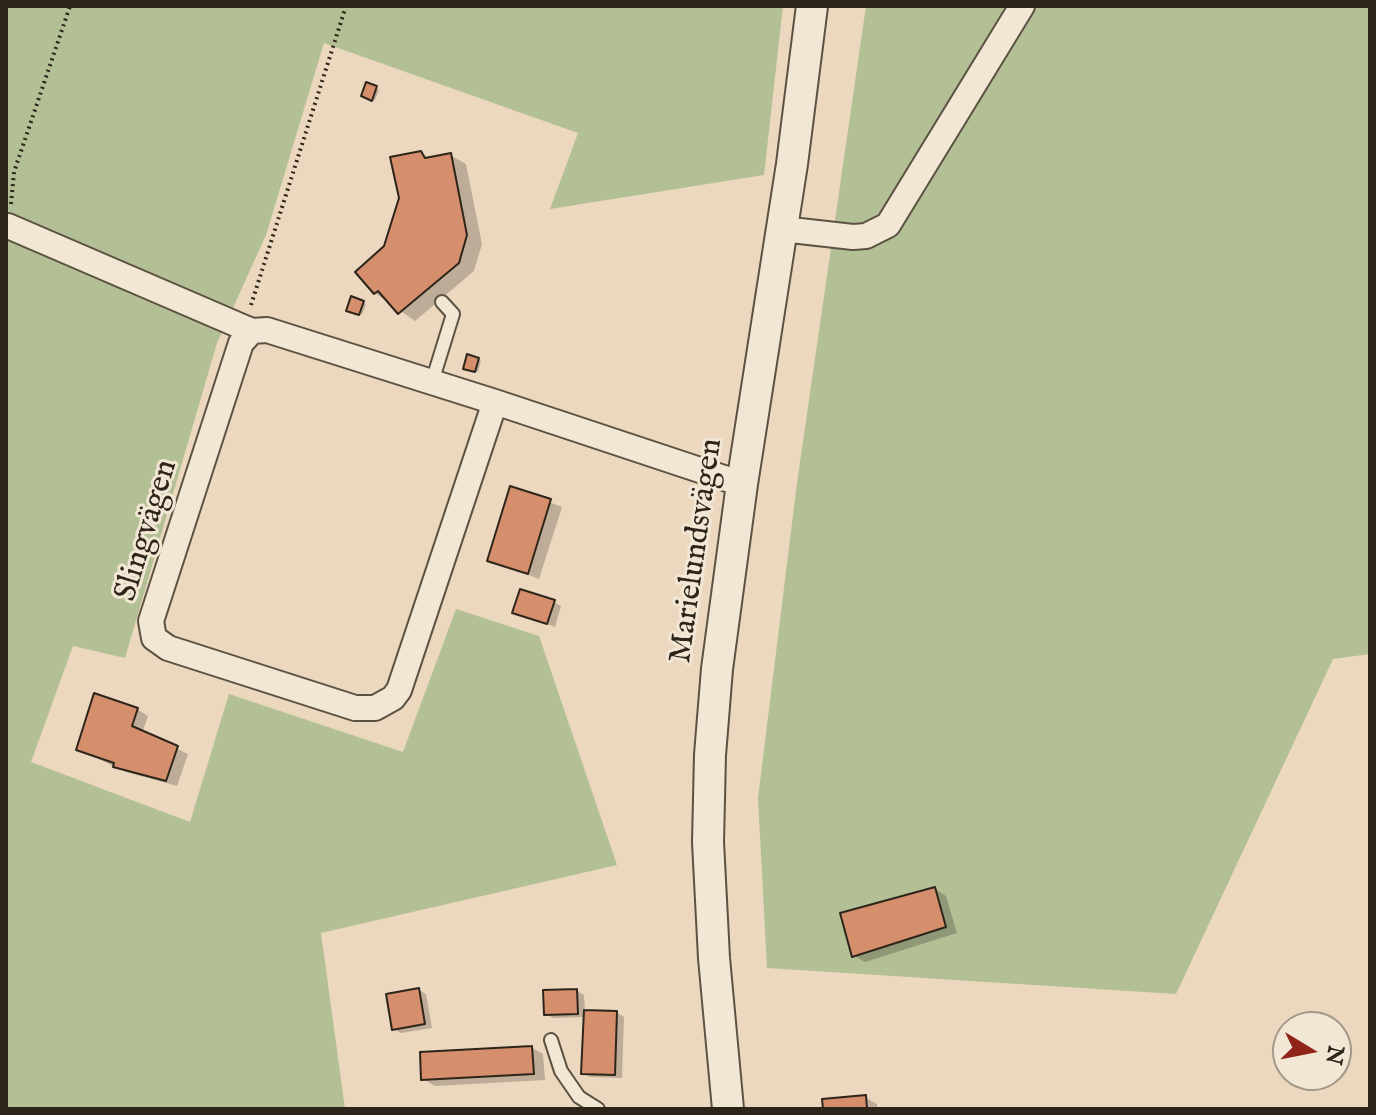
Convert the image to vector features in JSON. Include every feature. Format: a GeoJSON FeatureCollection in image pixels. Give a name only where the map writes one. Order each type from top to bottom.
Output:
{"type":"FeatureCollection","features":[{"type":"Feature","properties":{"kind":"street","name":"Marielundsvägen"},"geometry":{"type":"LineString","coordinates":[[728,1109],[714,958],[708,813],[717,669],[812,6]]}},
{"type":"Feature","properties":{"kind":"street"},"geometry":{"type":"LineString","coordinates":[[782,229],[853,237],[866,236],[888,225],[1022,6]]}},
{"type":"Feature","properties":{"kind":"street"},"geometry":{"type":"LineString","coordinates":[[8,226],[252,331],[267,330],[742,484]]}},
{"type":"Feature","properties":{"kind":"street","name":"Slingvägen"},"geometry":{"type":"LineString","coordinates":[[252,331],[241,343],[151,621],[154,638],[168,648],[355,708],[375,708],[399,690],[495,402]]}},
{"type":"Feature","properties":{"kind":"lane"},"geometry":{"type":"LineString","coordinates":[[432,382],[453,314],[442,302]]}},
{"type":"Feature","properties":{"kind":"lane"},"geometry":{"type":"LineString","coordinates":[[551,1040],[561,1071],[579,1097],[598,1109]]}},
{"type":"Feature","properties":{"kind":"path"},"geometry":{"type":"LineString","coordinates":[[8,226],[14,172],[70,6]]}},
{"type":"Feature","properties":{"kind":"path"},"geometry":{"type":"LineString","coordinates":[[252,331],[251,301],[346,6]]}},
{"type":"Feature","properties":{"kind":"green space"},"geometry":{"type":"Polygon","coordinates":[[[6,6],[783,6],[764,175],[550,209],[578,133],[324,43],[266,235],[217,343],[125,658],[73,646],[31,762],[190,822],[229,694],[403,752],[456,609],[539,636],[617,865],[321,933],[345,1109],[6,1109],[6,6]]]}},
{"type":"Feature","properties":{"kind":"green space"},"geometry":{"type":"Polygon","coordinates":[[[866,6],[1370,6],[1370,654],[1333,659],[1176,994],[767,968],[758,798],[797,483],[866,6]]]}},
{"type":"Feature","properties":{"kind":"building"},"geometry":{"type":"Polygon","coordinates":[[[366,82],[377,86],[372,101],[361,96],[366,82]]]}},
{"type":"Feature","properties":{"kind":"building"},"geometry":{"type":"Polygon","coordinates":[[[421,151],[425,158],[451,153],[467,235],[459,263],[398,314],[378,291],[374,294],[355,272],[384,246],[399,198],[390,157],[421,151]]]}},
{"type":"Feature","properties":{"kind":"building"},"geometry":{"type":"Polygon","coordinates":[[[351,296],[364,301],[359,315],[346,311],[351,296]]]}},
{"type":"Feature","properties":{"kind":"building"},"geometry":{"type":"Polygon","coordinates":[[[467,354],[479,358],[475,372],[463,369],[467,354]]]}},
{"type":"Feature","properties":{"kind":"building"},"geometry":{"type":"Polygon","coordinates":[[[510,486],[551,499],[528,574],[487,561],[510,486]]]}},
{"type":"Feature","properties":{"kind":"building"},"geometry":{"type":"Polygon","coordinates":[[[520,589],[555,600],[547,624],[512,613],[520,589]]]}},
{"type":"Feature","properties":{"kind":"building"},"geometry":{"type":"Polygon","coordinates":[[[94,693],[138,708],[132,726],[178,746],[166,781],[113,767],[114,763],[76,750],[94,693]]]}},
{"type":"Feature","properties":{"kind":"building"},"geometry":{"type":"Polygon","coordinates":[[[935,887],[946,927],[852,957],[840,913],[935,887]]]}},
{"type":"Feature","properties":{"kind":"building"},"geometry":{"type":"Polygon","coordinates":[[[419,988],[425,1024],[392,1030],[386,994],[419,988]]]}},
{"type":"Feature","properties":{"kind":"building"},"geometry":{"type":"Polygon","coordinates":[[[577,989],[578,1014],[544,1015],[543,990],[577,989]]]}},
{"type":"Feature","properties":{"kind":"building"},"geometry":{"type":"Polygon","coordinates":[[[584,1010],[617,1011],[615,1075],[581,1074],[584,1010]]]}},
{"type":"Feature","properties":{"kind":"building"},"geometry":{"type":"Polygon","coordinates":[[[532,1046],[534,1074],[421,1080],[420,1052],[532,1046]]]}},
{"type":"Feature","properties":{"kind":"building"},"geometry":{"type":"Polygon","coordinates":[[[866,1095],[867,1109],[823,1109],[822,1099],[866,1095]]]}}]}
